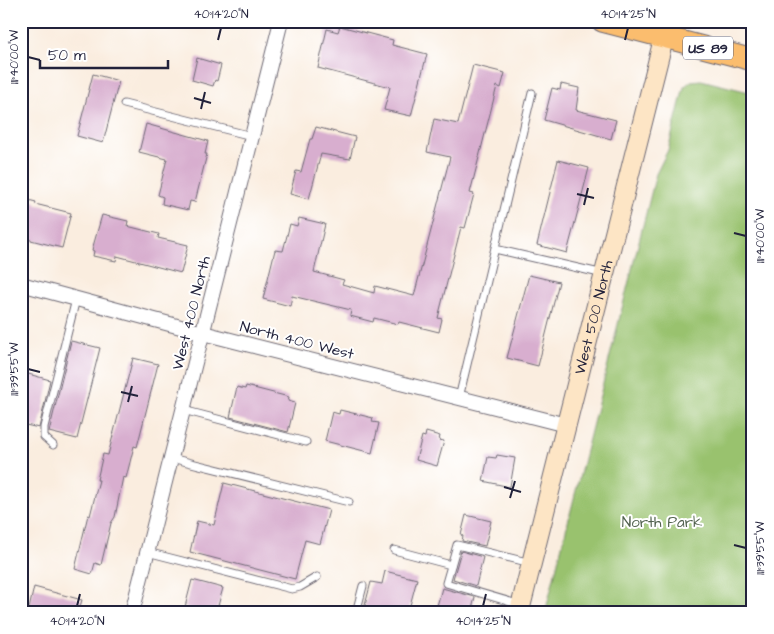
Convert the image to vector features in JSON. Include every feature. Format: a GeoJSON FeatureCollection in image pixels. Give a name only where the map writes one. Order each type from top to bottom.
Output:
{"type":"FeatureCollection","features":[{"type":"Feature","properties":{"kind":"main road","name":"US 89"},"geometry":{"type":"LineString","coordinates":[[602,21],[666,29],[753,60]]}},
{"type":"Feature","properties":{"kind":"street","name":"West 400 North"},"geometry":{"type":"LineString","coordinates":[[132,613],[281,21]]}},
{"type":"Feature","properties":{"kind":"street","name":"West 500 North"},"geometry":{"type":"LineString","coordinates":[[520,609],[666,29]]}},
{"type":"Feature","properties":{"kind":"street","name":"North 400 West"},"geometry":{"type":"LineString","coordinates":[[21,284],[203,333],[566,425]]}},
{"type":"Feature","properties":{"kind":"lane"},"geometry":{"type":"LineString","coordinates":[[459,398],[532,93]]}},
{"type":"Feature","properties":{"kind":"lane"},"geometry":{"type":"LineString","coordinates":[[124,104],[252,136]]}},
{"type":"Feature","properties":{"kind":"lane"},"geometry":{"type":"LineString","coordinates":[[495,249],[604,274]]}},
{"type":"Feature","properties":{"kind":"lane"},"geometry":{"type":"LineString","coordinates":[[53,444],[44,437],[44,427],[76,299]]}},
{"type":"Feature","properties":{"kind":"lane"},"geometry":{"type":"LineString","coordinates":[[183,410],[306,442]]}},
{"type":"Feature","properties":{"kind":"lane"},"geometry":{"type":"LineString","coordinates":[[171,458],[349,502]]}},
{"type":"Feature","properties":{"kind":"lane"},"geometry":{"type":"LineString","coordinates":[[520,609],[446,583],[457,545],[532,563]]}},
{"type":"Feature","properties":{"kind":"lane"},"geometry":{"type":"LineString","coordinates":[[394,550],[451,565]]}},
{"type":"Feature","properties":{"kind":"lane"},"geometry":{"type":"LineString","coordinates":[[147,552],[292,589],[300,587],[317,577]]}},
{"type":"Feature","properties":{"kind":"lane"},"geometry":{"type":"LineString","coordinates":[[356,613],[363,586]]}},
{"type":"Feature","properties":{"kind":"green space","name":"North Park"},"geometry":{"type":"Polygon","coordinates":[[[701,80],[753,93],[753,613],[545,613],[656,174],[668,150],[684,87],[691,81],[701,80]]]}},
{"type":"Feature","properties":{"kind":"building"},"geometry":{"type":"Polygon","coordinates":[[[340,26],[393,40],[392,45],[427,54],[411,116],[384,110],[390,87],[318,68],[327,29],[338,32],[340,26]]]}},
{"type":"Feature","properties":{"kind":"building"},"geometry":{"type":"Polygon","coordinates":[[[197,58],[221,65],[217,81],[215,80],[213,86],[192,80],[197,58]]]}},
{"type":"Feature","properties":{"kind":"building"},"geometry":{"type":"Polygon","coordinates":[[[473,65],[505,73],[501,88],[497,86],[470,193],[474,194],[465,228],[461,227],[438,318],[442,319],[439,332],[374,318],[373,322],[350,316],[351,310],[292,296],[290,306],[263,299],[275,250],[283,251],[290,224],[297,226],[299,218],[325,224],[314,272],[344,280],[342,284],[374,293],[375,286],[414,296],[450,157],[427,152],[434,119],[458,124],[473,65]]]}},
{"type":"Feature","properties":{"kind":"building"},"geometry":{"type":"Polygon","coordinates":[[[93,74],[119,81],[103,143],[77,136],[93,74]]]}},
{"type":"Feature","properties":{"kind":"building"},"geometry":{"type":"Polygon","coordinates":[[[561,84],[579,88],[576,110],[616,120],[611,139],[544,120],[552,88],[560,90],[561,84]]]}},
{"type":"Feature","properties":{"kind":"building"},"geometry":{"type":"Polygon","coordinates":[[[146,124],[208,141],[205,154],[207,154],[195,202],[190,201],[188,210],[162,204],[163,197],[158,195],[167,159],[139,152],[146,124]]]}},
{"type":"Feature","properties":{"kind":"building"},"geometry":{"type":"Polygon","coordinates":[[[316,127],[355,137],[350,159],[321,154],[309,199],[290,194],[296,171],[301,172],[310,139],[312,139],[316,127]]]}},
{"type":"Feature","properties":{"kind":"building"},"geometry":{"type":"Polygon","coordinates":[[[558,160],[589,168],[567,253],[537,245],[558,160]]]}},
{"type":"Feature","properties":{"kind":"building"},"geometry":{"type":"Polygon","coordinates":[[[21,198],[36,202],[35,204],[71,213],[62,248],[21,239],[21,198]]]}},
{"type":"Feature","properties":{"kind":"building"},"geometry":{"type":"Polygon","coordinates":[[[102,215],[128,221],[127,226],[159,234],[158,238],[188,245],[181,273],[117,256],[116,261],[93,256],[94,251],[92,250],[102,215]]]}},
{"type":"Feature","properties":{"kind":"building"},"geometry":{"type":"Polygon","coordinates":[[[529,275],[559,282],[538,366],[507,358],[529,275]]]}},
{"type":"Feature","properties":{"kind":"building"},"geometry":{"type":"Polygon","coordinates":[[[71,341],[100,348],[77,439],[49,432],[71,341]]]}},
{"type":"Feature","properties":{"kind":"building"},"geometry":{"type":"Polygon","coordinates":[[[133,358],[158,364],[137,447],[134,446],[126,478],[123,477],[115,517],[111,523],[101,565],[95,563],[92,574],[75,569],[88,515],[90,516],[99,480],[97,480],[103,454],[108,455],[133,358]]]}},
{"type":"Feature","properties":{"kind":"building"},"geometry":{"type":"Polygon","coordinates":[[[21,372],[50,380],[39,428],[21,424],[21,372]]]}},
{"type":"Feature","properties":{"kind":"building"},"geometry":{"type":"Polygon","coordinates":[[[246,386],[289,397],[288,401],[295,403],[288,432],[230,417],[237,387],[245,389],[246,386]]]}},
{"type":"Feature","properties":{"kind":"building"},"geometry":{"type":"Polygon","coordinates":[[[340,410],[373,418],[372,422],[379,423],[372,453],[325,441],[332,412],[339,414],[340,410]]]}},
{"type":"Feature","properties":{"kind":"building"},"geometry":{"type":"Polygon","coordinates":[[[426,432],[440,436],[439,440],[444,441],[437,466],[416,460],[422,436],[425,437],[426,432]]]}},
{"type":"Feature","properties":{"kind":"building"},"geometry":{"type":"Polygon","coordinates":[[[497,455],[515,458],[510,487],[483,481],[488,457],[496,458],[497,455]]]}},
{"type":"Feature","properties":{"kind":"building"},"geometry":{"type":"Polygon","coordinates":[[[224,483],[329,510],[320,544],[305,540],[295,579],[190,552],[197,521],[214,525],[224,483]]]}},
{"type":"Feature","properties":{"kind":"building"},"geometry":{"type":"Polygon","coordinates":[[[466,515],[491,521],[485,546],[462,541],[463,536],[461,535],[466,515]]]}},
{"type":"Feature","properties":{"kind":"building"},"geometry":{"type":"Polygon","coordinates":[[[461,551],[483,557],[476,586],[453,579],[461,551]]]}},
{"type":"Feature","properties":{"kind":"building"},"geometry":{"type":"Polygon","coordinates":[[[385,571],[417,579],[408,613],[363,613],[371,582],[382,584],[385,571]]]}},
{"type":"Feature","properties":{"kind":"building"},"geometry":{"type":"Polygon","coordinates":[[[192,580],[223,588],[216,613],[206,613],[185,607],[192,580]]]}},
{"type":"Feature","properties":{"kind":"building"},"geometry":{"type":"Polygon","coordinates":[[[34,587],[82,600],[78,613],[28,613],[34,587]]]}},
{"type":"Feature","properties":{"kind":"building"},"geometry":{"type":"Polygon","coordinates":[[[442,588],[475,597],[471,613],[435,613],[442,588]]]}}]}
